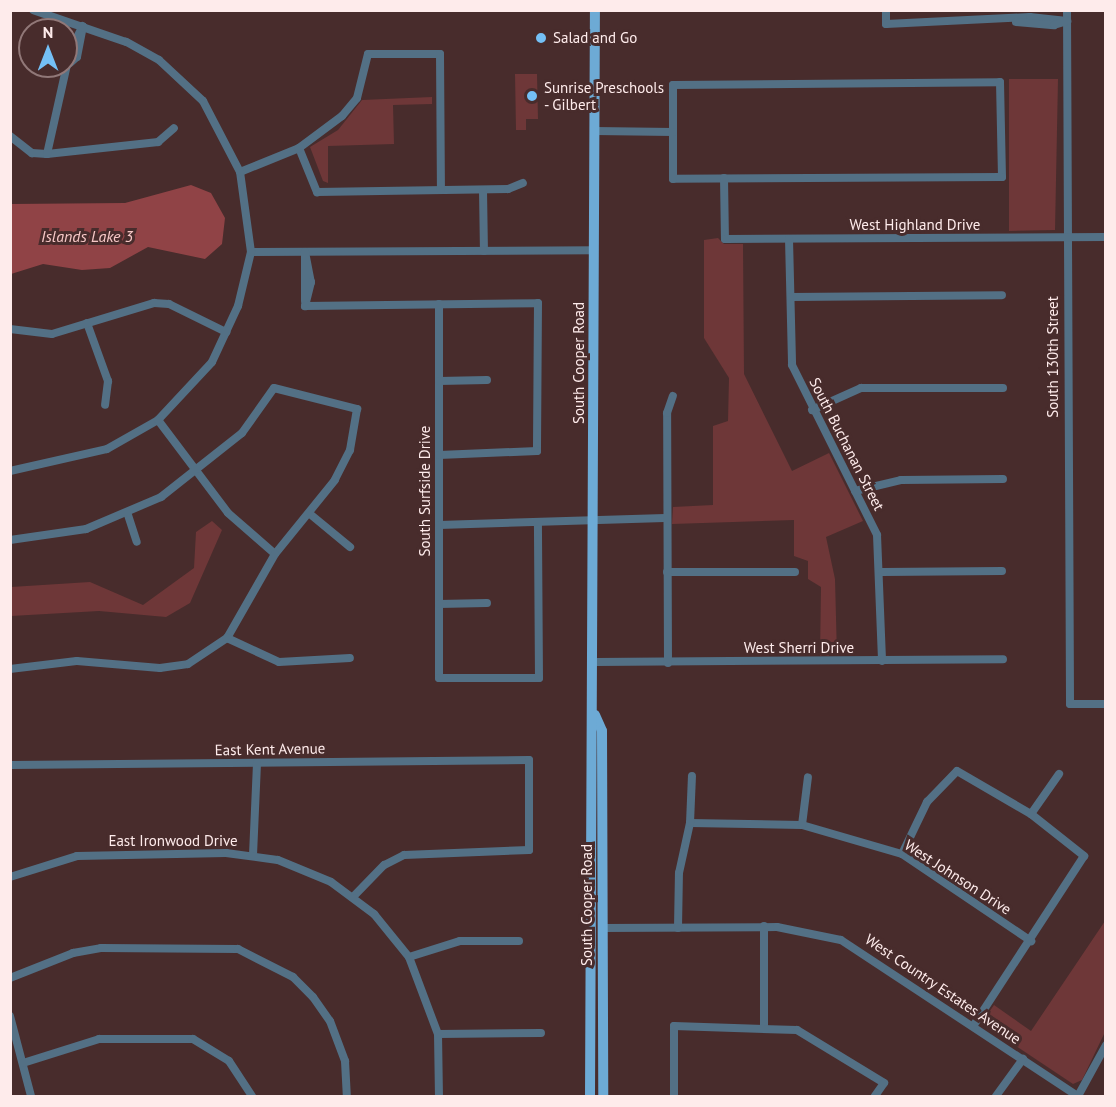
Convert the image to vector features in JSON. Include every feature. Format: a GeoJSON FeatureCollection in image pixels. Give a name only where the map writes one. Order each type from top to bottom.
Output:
{"type":"FeatureCollection","features":[{"type":"Feature","properties":{"kind":"main road","name":"South Cooper Road"},"geometry":{"type":"LineString","coordinates":[[595,10],[595,715],[602,731],[603,1096]]}},
{"type":"Feature","properties":{"kind":"main road","name":"South Cooper Road"},"geometry":{"type":"LineString","coordinates":[[590,1096],[591,929],[588,731],[595,715]]}},
{"type":"Feature","properties":{"kind":"main road"},"geometry":{"type":"LineString","coordinates":[[591,929],[602,928]]}},
{"type":"Feature","properties":{"kind":"street"},"geometry":{"type":"LineString","coordinates":[[10,471],[107,449],[158,420],[212,362],[226,332],[251,252],[240,172],[216,119],[182,80],[159,60],[83,26],[33,10]]}},
{"type":"Feature","properties":{"kind":"street"},"geometry":{"type":"LineString","coordinates":[[886,10],[886,24],[1067,21]]}},
{"type":"Feature","properties":{"kind":"street","name":"South 130th Street"},"geometry":{"type":"LineString","coordinates":[[1067,10],[1070,704],[1106,704]]}},
{"type":"Feature","properties":{"kind":"street"},"geometry":{"type":"LineString","coordinates":[[47,154],[70,63],[83,41],[83,26]]}},
{"type":"Feature","properties":{"kind":"street"},"geometry":{"type":"LineString","coordinates":[[240,172],[299,148],[342,116],[357,98],[368,54],[440,54],[441,190]]}},
{"type":"Feature","properties":{"kind":"street"},"geometry":{"type":"LineString","coordinates":[[1000,82],[1002,177],[673,179],[673,132],[673,85],[1000,82]]}},
{"type":"Feature","properties":{"kind":"street"},"geometry":{"type":"LineString","coordinates":[[10,136],[33,153],[47,154],[158,142],[174,128]]}},
{"type":"Feature","properties":{"kind":"street"},"geometry":{"type":"LineString","coordinates":[[595,131],[673,132]]}},
{"type":"Feature","properties":{"kind":"street"},"geometry":{"type":"LineString","coordinates":[[299,148],[317,192],[483,190],[523,183]]}},
{"type":"Feature","properties":{"kind":"street","name":"West Highland Drive"},"geometry":{"type":"LineString","coordinates":[[724,178],[725,239],[1106,237]]}},
{"type":"Feature","properties":{"kind":"street"},"geometry":{"type":"LineString","coordinates":[[483,190],[484,251]]}},
{"type":"Feature","properties":{"kind":"street","name":"South Buchanan Street"},"geometry":{"type":"LineString","coordinates":[[789,239],[792,365],[812,410],[877,535],[882,572],[882,661]]}},
{"type":"Feature","properties":{"kind":"street"},"geometry":{"type":"LineString","coordinates":[[251,252],[594,250]]}},
{"type":"Feature","properties":{"kind":"street"},"geometry":{"type":"LineString","coordinates":[[305,252],[305,306],[538,303],[537,451],[439,455]]}},
{"type":"Feature","properties":{"kind":"street"},"geometry":{"type":"LineString","coordinates":[[791,297],[1002,295]]}},
{"type":"Feature","properties":{"kind":"street"},"geometry":{"type":"LineString","coordinates":[[10,329],[52,334],[154,303],[169,304],[226,332]]}},
{"type":"Feature","properties":{"kind":"street","name":"South Surfside Drive"},"geometry":{"type":"LineString","coordinates":[[439,304],[439,678],[539,678],[538,522]]}},
{"type":"Feature","properties":{"kind":"street"},"geometry":{"type":"LineString","coordinates":[[87,323],[108,381],[105,405]]}},
{"type":"Feature","properties":{"kind":"street"},"geometry":{"type":"LineString","coordinates":[[439,381],[487,380]]}},
{"type":"Feature","properties":{"kind":"street"},"geometry":{"type":"LineString","coordinates":[[812,410],[869,387],[1003,388]]}},
{"type":"Feature","properties":{"kind":"street"},"geometry":{"type":"LineString","coordinates":[[10,540],[86,530],[128,514],[197,471],[242,433],[274,388],[357,409],[350,450],[310,514],[275,554],[227,638],[188,664],[160,668],[77,661],[10,669]]}},
{"type":"Feature","properties":{"kind":"street"},"geometry":{"type":"LineString","coordinates":[[668,663],[665,518],[667,413],[673,396]]}},
{"type":"Feature","properties":{"kind":"street"},"geometry":{"type":"LineString","coordinates":[[158,420],[236,521],[275,554]]}},
{"type":"Feature","properties":{"kind":"street"},"geometry":{"type":"LineString","coordinates":[[855,491],[901,480],[1003,479]]}},
{"type":"Feature","properties":{"kind":"street"},"geometry":{"type":"LineString","coordinates":[[128,514],[137,542]]}},
{"type":"Feature","properties":{"kind":"street"},"geometry":{"type":"LineString","coordinates":[[310,514],[350,547]]}},
{"type":"Feature","properties":{"kind":"street"},"geometry":{"type":"LineString","coordinates":[[439,525],[665,518]]}},
{"type":"Feature","properties":{"kind":"street"},"geometry":{"type":"LineString","coordinates":[[882,572],[1002,571]]}},
{"type":"Feature","properties":{"kind":"street"},"geometry":{"type":"LineString","coordinates":[[667,572],[795,572]]}},
{"type":"Feature","properties":{"kind":"street"},"geometry":{"type":"LineString","coordinates":[[439,603],[487,603]]}},
{"type":"Feature","properties":{"kind":"street"},"geometry":{"type":"LineString","coordinates":[[227,638],[279,662],[350,658]]}},
{"type":"Feature","properties":{"kind":"street","name":"West Sherri Drive"},"geometry":{"type":"LineString","coordinates":[[595,662],[1003,659]]}},
{"type":"Feature","properties":{"kind":"street","name":"East Kent Avenue"},"geometry":{"type":"LineString","coordinates":[[10,765],[529,760],[529,850],[404,855],[384,865],[353,897]]}},
{"type":"Feature","properties":{"kind":"street"},"geometry":{"type":"LineString","coordinates":[[253,855],[257,763]]}},
{"type":"Feature","properties":{"kind":"street"},"geometry":{"type":"LineString","coordinates":[[902,854],[927,802],[957,771],[1030,814],[1084,856],[974,1025]]}},
{"type":"Feature","properties":{"kind":"street"},"geometry":{"type":"LineString","coordinates":[[1030,814],[1059,774]]}},
{"type":"Feature","properties":{"kind":"street"},"geometry":{"type":"LineString","coordinates":[[678,928],[679,873],[690,823],[692,776]]}},
{"type":"Feature","properties":{"kind":"street"},"geometry":{"type":"LineString","coordinates":[[802,825],[808,777]]}},
{"type":"Feature","properties":{"kind":"street","name":"West Johnson Drive"},"geometry":{"type":"LineString","coordinates":[[690,823],[802,825],[902,854],[1030,941]]}},
{"type":"Feature","properties":{"kind":"street","name":"East Ironwood Drive"},"geometry":{"type":"LineString","coordinates":[[10,877],[77,856],[111,853],[253,855],[303,868],[353,897],[409,957],[438,1034],[439,1096]]}},
{"type":"Feature","properties":{"kind":"street"},"geometry":{"type":"LineString","coordinates":[[764,926],[764,1026]]}},
{"type":"Feature","properties":{"kind":"street","name":"West Country Estates Avenue"},"geometry":{"type":"LineString","coordinates":[[602,928],[764,926],[841,940],[974,1025],[1078,1096]]}},
{"type":"Feature","properties":{"kind":"street"},"geometry":{"type":"LineString","coordinates":[[409,957],[460,941],[519,941]]}},
{"type":"Feature","properties":{"kind":"street"},"geometry":{"type":"LineString","coordinates":[[10,978],[73,953],[101,948],[238,949],[293,977],[313,997],[345,1060],[347,1096]]}},
{"type":"Feature","properties":{"kind":"street"},"geometry":{"type":"LineString","coordinates":[[10,1016],[31,1096]]}},
{"type":"Feature","properties":{"kind":"street"},"geometry":{"type":"LineString","coordinates":[[674,1096],[674,1026],[764,1026],[797,1030],[884,1083],[875,1096]]}},
{"type":"Feature","properties":{"kind":"street"},"geometry":{"type":"LineString","coordinates":[[438,1034],[541,1033]]}},
{"type":"Feature","properties":{"kind":"street"},"geometry":{"type":"LineString","coordinates":[[23,1063],[99,1039],[193,1039],[229,1060],[252,1096]]}},
{"type":"Feature","properties":{"kind":"street"},"geometry":{"type":"LineString","coordinates":[[1078,1096],[1106,1045]]}},
{"type":"Feature","properties":{"kind":"street"},"geometry":{"type":"LineString","coordinates":[[996,1096],[1023,1059]]}},
{"type":"Feature","properties":{"kind":"shaded area"},"geometry":{"type":"Polygon","coordinates":[[[515,74],[537,74],[538,119],[526,119],[526,130],[516,130],[515,74]]]}},
{"type":"Feature","properties":{"kind":"shaded area"},"geometry":{"type":"Polygon","coordinates":[[[1009,79],[1058,79],[1055,230],[1009,231],[1009,79]]]}},
{"type":"Feature","properties":{"kind":"shaded area"},"geometry":{"type":"Polygon","coordinates":[[[432,97],[432,104],[393,105],[394,144],[328,146],[328,183],[323,181],[310,147],[338,130],[362,100],[432,97]]]}},
{"type":"Feature","properties":{"kind":"shaded area"},"geometry":{"type":"Polygon","coordinates":[[[718,238],[724,244],[743,244],[744,374],[792,471],[829,453],[863,521],[826,537],[835,579],[837,656],[820,656],[821,587],[808,579],[808,561],[794,556],[794,520],[672,524],[673,507],[713,505],[713,426],[728,421],[729,378],[704,338],[704,240],[718,238]]]}},
{"type":"Feature","properties":{"kind":"shaded area"},"geometry":{"type":"Polygon","coordinates":[[[212,521],[222,530],[190,603],[166,617],[99,611],[11,616],[11,587],[90,582],[143,605],[194,568],[196,532],[212,521]]]}},
{"type":"Feature","properties":{"kind":"shaded area"},"geometry":{"type":"Polygon","coordinates":[[[1105,921],[1105,1032],[1082,1080],[1073,1084],[989,1028],[987,1015],[994,1005],[1031,1031],[1105,921]]]}},
{"type":"Feature","properties":{"kind":"water","name":"Islands Lake 3"},"geometry":{"type":"Polygon","coordinates":[[[191,185],[211,193],[225,218],[222,244],[205,259],[148,247],[110,268],[82,270],[43,264],[11,274],[11,204],[125,203],[191,185]]]}},
{"type":"Feature","properties":{"kind":"place","name":"Salad and Go"},"geometry":{"type":"Point","coordinates":[541,38]}},
{"type":"Feature","properties":{"kind":"place","name":"Sunrise Preschools - Gilbert"},"geometry":{"type":"Point","coordinates":[532,96]}}]}
